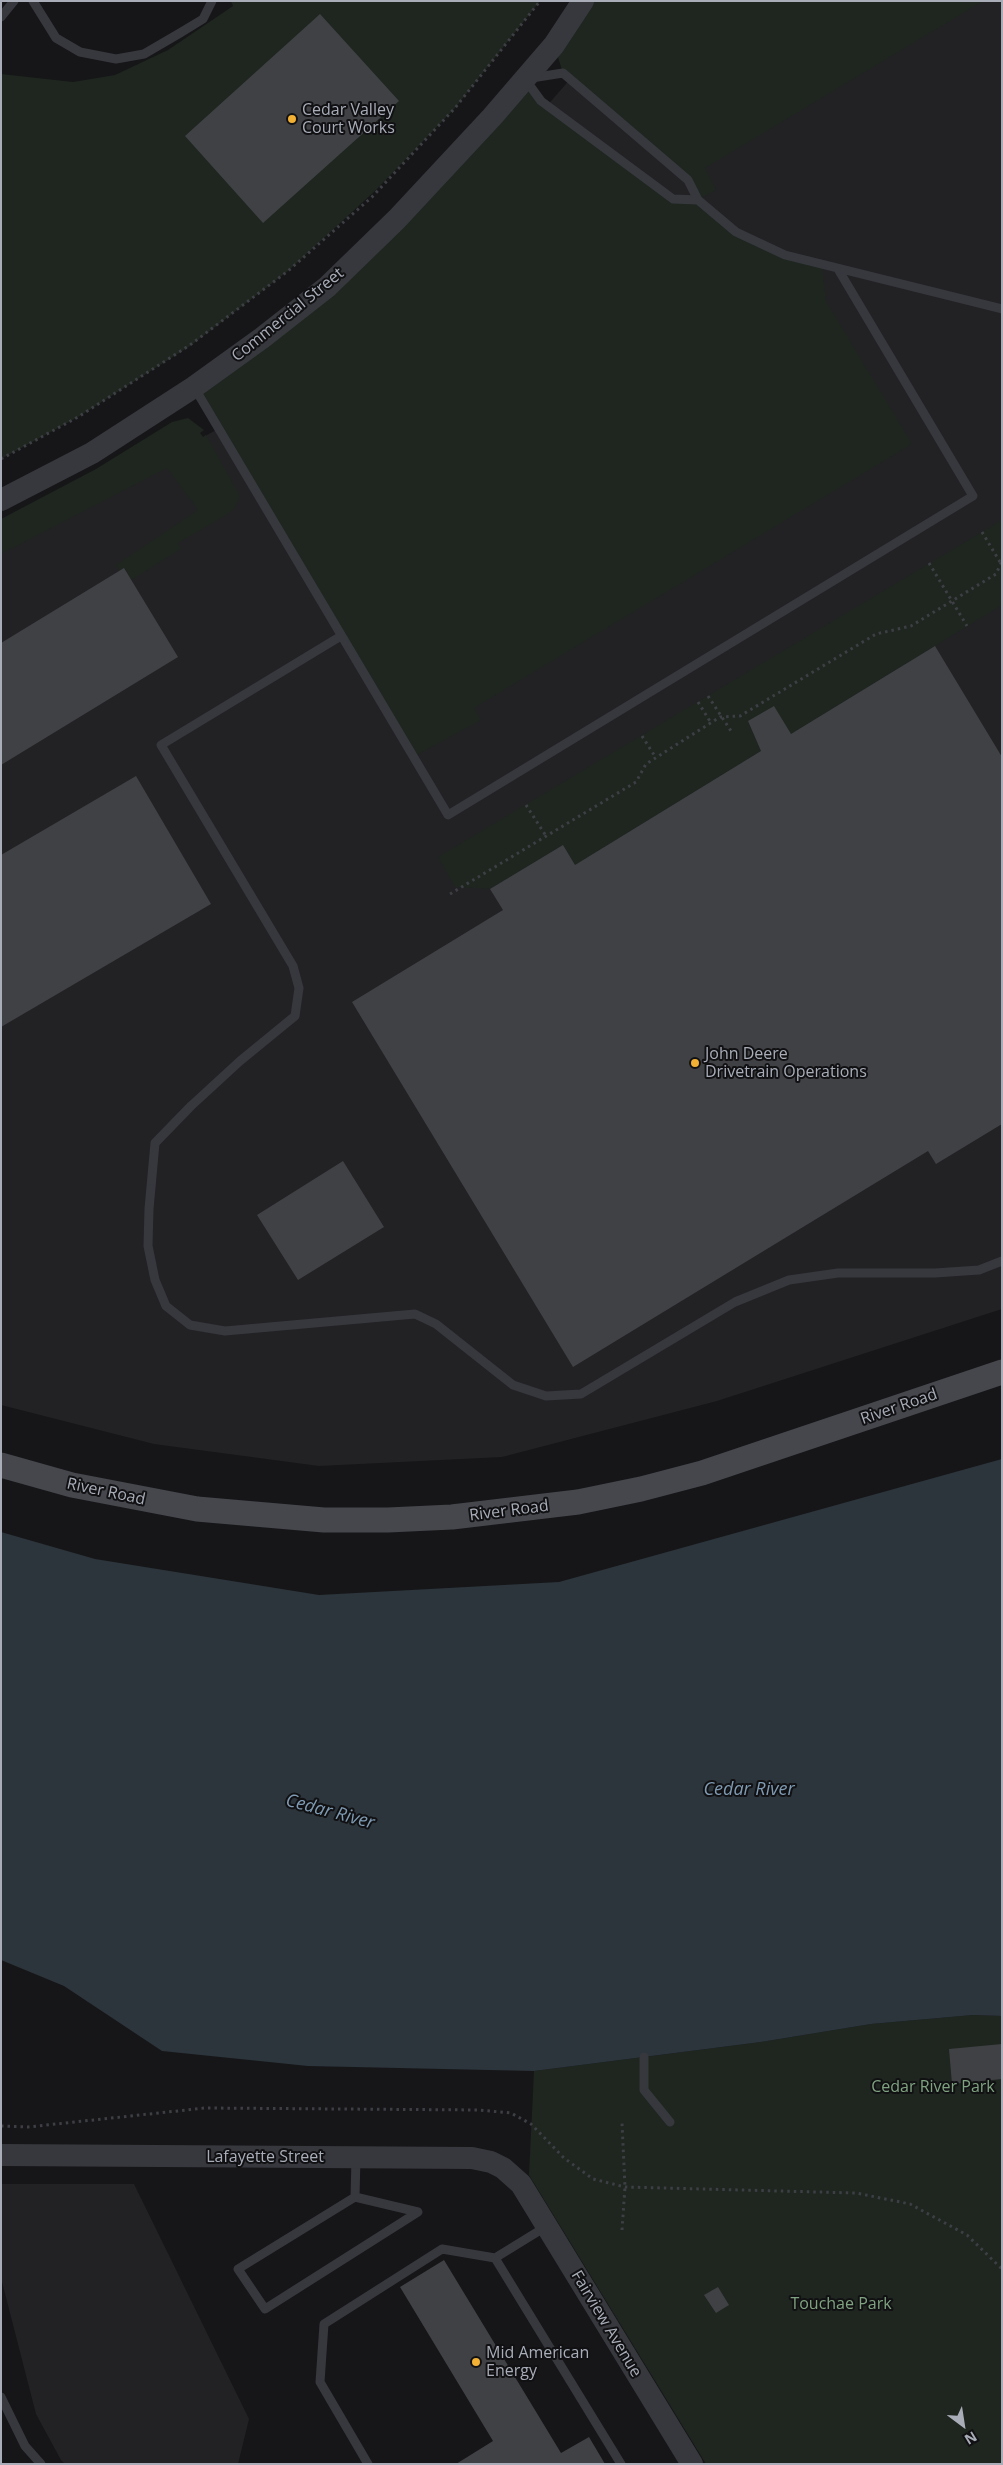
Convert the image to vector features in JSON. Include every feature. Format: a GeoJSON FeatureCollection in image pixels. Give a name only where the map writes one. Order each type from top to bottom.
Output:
{"type":"FeatureCollection","features":[{"type":"Feature","properties":{"kind":"main road","name":"River Road"},"geometry":{"type":"LineString","coordinates":[[1,1465],[81,1487],[197,1509],[324,1520],[452,1517],[578,1502],[702,1473],[1002,1372]]}},
{"type":"Feature","properties":{"kind":"street","name":"Commercial Street"},"geometry":{"type":"LineString","coordinates":[[1,500],[92,453],[194,387],[262,338],[327,287],[397,219],[492,117],[554,45],[583,1]]}},
{"type":"Feature","properties":{"kind":"street","name":"Lafayette Street"},"geometry":{"type":"LineString","coordinates":[[1,2155],[472,2158],[491,2162],[502,2168],[521,2184]]}},
{"type":"Feature","properties":{"kind":"street","name":"Fairview Avenue"},"geometry":{"type":"LineString","coordinates":[[521,2184],[692,2464]]}},
{"type":"Feature","properties":{"kind":"lane"},"geometry":{"type":"LineString","coordinates":[[1,17],[14,1]]}},
{"type":"Feature","properties":{"kind":"lane"},"geometry":{"type":"LineString","coordinates":[[33,1],[56,38],[80,52],[116,59],[144,54],[180,33],[203,19],[212,1]]}},
{"type":"Feature","properties":{"kind":"lane"},"geometry":{"type":"LineString","coordinates":[[698,200],[673,199],[541,100],[525,79],[562,74],[688,180],[698,200],[736,232],[752,240],[784,255],[1002,309]]}},
{"type":"Feature","properties":{"kind":"lane"},"geometry":{"type":"LineString","coordinates":[[194,387],[448,815],[973,496],[838,268]]}},
{"type":"Feature","properties":{"kind":"lane"},"geometry":{"type":"LineString","coordinates":[[341,636],[161,745],[293,966],[299,988],[295,1016],[240,1061],[191,1106],[155,1143],[149,1209],[148,1246],[155,1280],[166,1306],[190,1325],[225,1331],[415,1314],[436,1324],[512,1385],[546,1396],[581,1394],[735,1302],[789,1280],[838,1273],[935,1273],[979,1270],[1002,1261]]}},
{"type":"Feature","properties":{"kind":"lane"},"geometry":{"type":"LineString","coordinates":[[644,2057],[644,2090],[670,2122]]}},
{"type":"Feature","properties":{"kind":"lane"},"geometry":{"type":"LineString","coordinates":[[355,2197],[356,2158]]}},
{"type":"Feature","properties":{"kind":"lane"},"geometry":{"type":"LineString","coordinates":[[355,2197],[418,2212],[265,2309],[238,2269],[355,2197]]}},
{"type":"Feature","properties":{"kind":"lane"},"geometry":{"type":"LineString","coordinates":[[368,2464],[320,2382],[324,2324],[442,2249],[495,2258],[547,2226]]}},
{"type":"Feature","properties":{"kind":"lane"},"geometry":{"type":"LineString","coordinates":[[495,2258],[621,2464]]}},
{"type":"Feature","properties":{"kind":"lane"},"geometry":{"type":"LineString","coordinates":[[1,2397],[25,2446],[41,2464]]}},
{"type":"Feature","properties":{"kind":"path"},"geometry":{"type":"LineString","coordinates":[[1,459],[78,417],[190,346],[288,271],[372,197],[455,108],[540,1]]}},
{"type":"Feature","properties":{"kind":"path"},"geometry":{"type":"LineString","coordinates":[[450,894],[636,782],[646,764],[720,717],[740,716],[876,634],[911,626],[996,574],[1001,562],[982,532]]}},
{"type":"Feature","properties":{"kind":"path"},"geometry":{"type":"LineString","coordinates":[[929,563],[967,626]]}},
{"type":"Feature","properties":{"kind":"path"},"geometry":{"type":"LineString","coordinates":[[708,696],[720,717],[731,731]]}},
{"type":"Feature","properties":{"kind":"path"},"geometry":{"type":"LineString","coordinates":[[698,702],[711,723]]}},
{"type":"Feature","properties":{"kind":"path"},"geometry":{"type":"LineString","coordinates":[[642,736],[656,758]]}},
{"type":"Feature","properties":{"kind":"path"},"geometry":{"type":"LineString","coordinates":[[526,805],[546,836]]}},
{"type":"Feature","properties":{"kind":"path"},"geometry":{"type":"LineString","coordinates":[[622,2123],[625,2187],[622,2230]]}},
{"type":"Feature","properties":{"kind":"shaded area"},"geometry":{"type":"Polygon","coordinates":[[[638,1],[1002,1],[1002,1309],[717,1401],[502,1457],[319,1466],[154,1444],[1,1405],[1,549],[245,414],[426,245],[638,1]]]}},
{"type":"Feature","properties":{"kind":"shaded area"},"geometry":{"type":"Polygon","coordinates":[[[1,2184],[134,2184],[249,2419],[238,2464],[65,2464],[61,2460],[36,2414],[1,2278],[1,2184]]]}},
{"type":"Feature","properties":{"kind":"green space"},"geometry":{"type":"Polygon","coordinates":[[[231,1],[540,1],[455,108],[376,190],[288,271],[190,346],[78,417],[1,459],[1,74],[73,82],[115,75],[168,50],[233,6],[231,1]]]}},
{"type":"Feature","properties":{"kind":"green space"},"geometry":{"type":"Polygon","coordinates":[[[583,1],[983,1],[705,168],[716,190],[698,200],[688,180],[563,73],[554,45],[583,1]]]}},
{"type":"Feature","properties":{"kind":"green space"},"geometry":{"type":"Polygon","coordinates":[[[525,79],[541,101],[673,199],[698,200],[736,232],[822,264],[826,301],[912,444],[474,708],[481,720],[413,757],[194,387],[262,338],[525,79]]]}},
{"type":"Feature","properties":{"kind":"green space"},"geometry":{"type":"Polygon","coordinates":[[[188,418],[204,430],[200,433],[203,437],[206,435],[240,496],[234,509],[178,543],[181,549],[131,580],[125,568],[120,571],[116,565],[198,510],[167,468],[1,554],[1,519],[96,469],[172,422],[188,418]]]}},
{"type":"Feature","properties":{"kind":"green space"},"geometry":{"type":"Polygon","coordinates":[[[1002,520],[1002,605],[791,734],[748,722],[761,751],[575,865],[563,845],[490,889],[455,887],[438,857],[1002,520]]]}},
{"type":"Feature","properties":{"kind":"green space","name":"Touchae Park"},"geometry":{"type":"Polygon","coordinates":[[[973,2015],[1002,2016],[1002,2464],[706,2464],[529,2175],[534,2071],[761,2042],[871,2024],[973,2015]]]}},
{"type":"Feature","properties":{"kind":"water","name":"Cedar River"},"geometry":{"type":"Polygon","coordinates":[[[1002,1459],[1002,2016],[973,2015],[871,2024],[761,2042],[534,2071],[308,2066],[162,2051],[64,1986],[1,1960],[1,1532],[95,1559],[319,1595],[559,1582],[1002,1459]]]}},
{"type":"Feature","properties":{"kind":"building","name":"Cedar Valley Court Works"},"geometry":{"type":"Polygon","coordinates":[[[320,14],[399,101],[263,223],[185,136],[320,14]]]}},
{"type":"Feature","properties":{"kind":"building"},"geometry":{"type":"Polygon","coordinates":[[[124,568],[178,657],[1,765],[1,643],[124,568]]]}},
{"type":"Feature","properties":{"kind":"building","name":"John Deere Drivetrain Operations"},"geometry":{"type":"Polygon","coordinates":[[[935,646],[1002,757],[1002,1124],[936,1164],[928,1151],[573,1367],[352,1002],[503,910],[490,889],[563,845],[575,865],[761,751],[748,721],[774,706],[791,734],[935,646]]]}},
{"type":"Feature","properties":{"kind":"building"},"geometry":{"type":"Polygon","coordinates":[[[136,776],[211,904],[1,1027],[1,855],[136,776]]]}},
{"type":"Feature","properties":{"kind":"building"},"geometry":{"type":"Polygon","coordinates":[[[343,1161],[384,1227],[298,1280],[257,1215],[343,1161]]]}},
{"type":"Feature","properties":{"kind":"building"},"geometry":{"type":"Polygon","coordinates":[[[1002,2044],[1002,2079],[952,2084],[949,2049],[1002,2044]]]}},
{"type":"Feature","properties":{"kind":"building","name":"Mid American Energy"},"geometry":{"type":"Polygon","coordinates":[[[444,2260],[561,2453],[589,2437],[605,2464],[456,2464],[493,2441],[400,2287],[444,2260]]]}},
{"type":"Feature","properties":{"kind":"building"},"geometry":{"type":"Polygon","coordinates":[[[718,2287],[729,2305],[716,2313],[704,2295],[718,2287]]]}},
{"type":"Feature","properties":{"kind":"place","name":"Cedar Valley Court Works"},"geometry":{"type":"Point","coordinates":[292,119]}},
{"type":"Feature","properties":{"kind":"place","name":"John Deere Drivetrain Operations"},"geometry":{"type":"Point","coordinates":[695,1063]}},
{"type":"Feature","properties":{"kind":"place","name":"Mid American Energy"},"geometry":{"type":"Point","coordinates":[476,2362]}},
{"type":"Feature","properties":{"kind":"park label","name":"Cedar River Park"},"geometry":{"type":"Point","coordinates":[933,2087]}}]}
